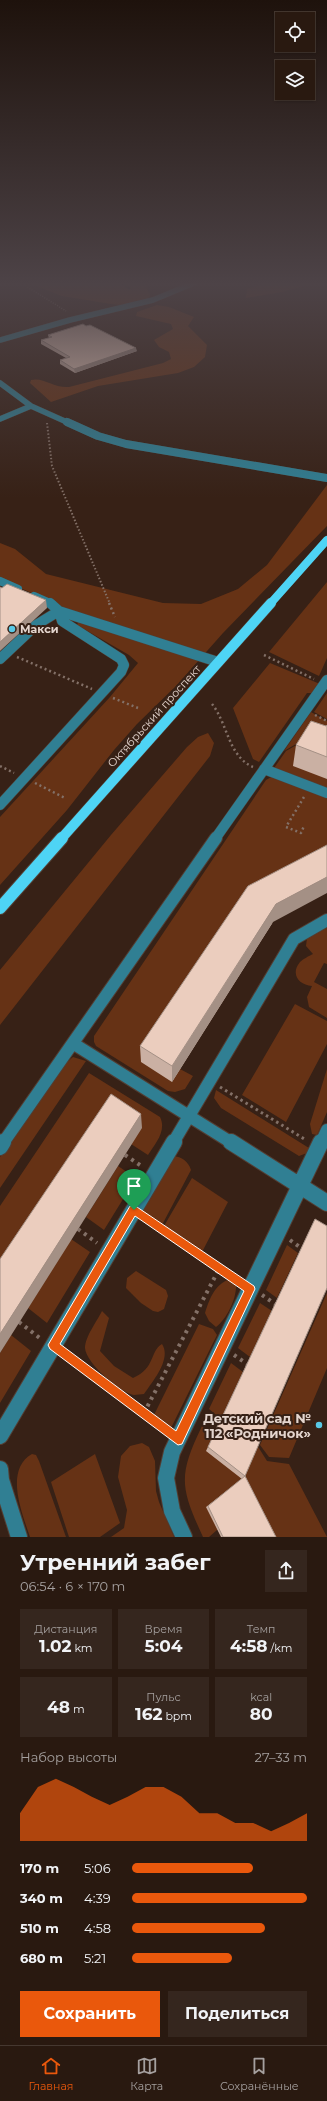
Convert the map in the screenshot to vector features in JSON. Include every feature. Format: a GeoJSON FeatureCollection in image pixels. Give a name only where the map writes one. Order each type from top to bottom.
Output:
{"type":"FeatureCollection","features":[{"type":"Feature","properties":{"kind":"main road","name":"Октябрьский проспект"},"geometry":{"type":"LineString","coordinates":[[0,908],[327,540]]}},
{"type":"Feature","properties":{"kind":"street"},"geometry":{"type":"LineString","coordinates":[[0,383],[31,406],[98,436],[126,444],[327,478]]}},
{"type":"Feature","properties":{"kind":"street"},"geometry":{"type":"LineString","coordinates":[[0,419],[31,406]]}},
{"type":"Feature","properties":{"kind":"street"},"geometry":{"type":"LineString","coordinates":[[0,581],[56,606],[62,622],[121,659],[124,665],[121,672],[0,805]]}},
{"type":"Feature","properties":{"kind":"street"},"geometry":{"type":"LineString","coordinates":[[0,659],[44,619],[54,612],[59,611],[218,662]]}},
{"type":"Feature","properties":{"kind":"street"},"geometry":{"type":"LineString","coordinates":[[0,1147],[74,1044],[327,680]]}},
{"type":"Feature","properties":{"kind":"street"},"geometry":{"type":"LineString","coordinates":[[264,769],[327,793]]}},
{"type":"Feature","properties":{"kind":"street"},"geometry":{"type":"LineString","coordinates":[[0,1436],[294,939],[327,920]]}},
{"type":"Feature","properties":{"kind":"street"},"geometry":{"type":"LineString","coordinates":[[74,1044],[327,1203]]}},
{"type":"Feature","properties":{"kind":"street"},"geometry":{"type":"LineString","coordinates":[[184,1537],[172,1511],[166,1478],[172,1452],[254,1291],[300,1186],[327,1130]]}},
{"type":"Feature","properties":{"kind":"street"},"geometry":{"type":"LineString","coordinates":[[0,1469],[1,1480],[19,1537]]}},
{"type":"Feature","properties":{"kind":"path"},"geometry":{"type":"LineString","coordinates":[[46,413],[52,466],[87,546],[118,624]]}},
{"type":"Feature","properties":{"kind":"path"},"geometry":{"type":"LineString","coordinates":[[7,653],[138,708]]}},
{"type":"Feature","properties":{"kind":"path"},"geometry":{"type":"LineString","coordinates":[[264,655],[314,680]]}},
{"type":"Feature","properties":{"kind":"path"},"geometry":{"type":"LineString","coordinates":[[212,704],[219,710],[235,753],[241,761],[251,767],[264,769]]}},
{"type":"Feature","properties":{"kind":"path"},"geometry":{"type":"LineString","coordinates":[[311,712],[327,721]]}},
{"type":"Feature","properties":{"kind":"path"},"geometry":{"type":"LineString","coordinates":[[32,782],[65,798]]}},
{"type":"Feature","properties":{"kind":"path"},"geometry":{"type":"LineString","coordinates":[[304,826],[301,833],[286,827],[310,787]]}},
{"type":"Feature","properties":{"kind":"path"},"geometry":{"type":"LineString","coordinates":[[211,1081],[319,1148]]}},
{"type":"Feature","properties":{"kind":"path"},"geometry":{"type":"LineString","coordinates":[[125,1155],[145,1168]]}},
{"type":"Feature","properties":{"kind":"path"},"geometry":{"type":"LineString","coordinates":[[141,1174],[149,1162]]}},
{"type":"Feature","properties":{"kind":"path"},"geometry":{"type":"LineString","coordinates":[[134,1210],[219,1269],[275,1304]]}},
{"type":"Feature","properties":{"kind":"path"},"geometry":{"type":"LineString","coordinates":[[78,1229],[99,1244]]}},
{"type":"Feature","properties":{"kind":"path"},"geometry":{"type":"LineString","coordinates":[[284,1236],[301,1248]]}},
{"type":"Feature","properties":{"kind":"path"},"geometry":{"type":"LineString","coordinates":[[94,1251],[102,1238]]}},
{"type":"Feature","properties":{"kind":"path"},"geometry":{"type":"LineString","coordinates":[[144,1413],[219,1269]]}},
{"type":"Feature","properties":{"kind":"path"},"geometry":{"type":"LineString","coordinates":[[19,1322],[41,1339]]}},
{"type":"Feature","properties":{"kind":"path"},"geometry":{"type":"LineString","coordinates":[[36,1345],[45,1332]]}},
{"type":"Feature","properties":{"kind":"path"},"geometry":{"type":"LineString","coordinates":[[53,1345],[178,1440]]}},
{"type":"Feature","properties":{"kind":"path"},"geometry":{"type":"LineString","coordinates":[[229,1351],[247,1364]]}},
{"type":"Feature","properties":{"kind":"path"},"geometry":{"type":"LineString","coordinates":[[200,1413],[218,1426]]}},
{"type":"Feature","properties":{"kind":"shaded area"},"geometry":{"type":"Polygon","coordinates":[[[170,355],[205,355],[205,357],[194,367],[178,373],[98,386],[51,402],[30,383],[31,380],[36,379],[58,386],[69,387],[163,363],[171,359],[170,355]]]}},
{"type":"Feature","properties":{"kind":"shaded area"},"geometry":{"type":"Polygon","coordinates":[[[327,485],[327,526],[223,633],[176,686],[137,724],[114,750],[67,810],[0,885],[0,817],[110,697],[138,663],[129,655],[77,625],[81,615],[0,579],[0,543],[15,549],[46,574],[163,603],[201,604],[238,589],[267,565],[327,485]]]}},
{"type":"Feature","properties":{"kind":"shaded area"},"geometry":{"type":"Polygon","coordinates":[[[327,582],[327,658],[319,676],[269,652],[327,582]]]}},
{"type":"Feature","properties":{"kind":"shaded area"},"geometry":{"type":"Polygon","coordinates":[[[270,663],[320,684],[313,693],[307,693],[259,762],[253,759],[233,708],[270,663]]]}},
{"type":"Feature","properties":{"kind":"shaded area"},"geometry":{"type":"Polygon","coordinates":[[[327,693],[327,719],[314,712],[327,693]]]}},
{"type":"Feature","properties":{"kind":"shaded area"},"geometry":{"type":"Polygon","coordinates":[[[311,712],[327,721],[327,726],[284,751],[311,712]]]}},
{"type":"Feature","properties":{"kind":"shaded area"},"geometry":{"type":"Polygon","coordinates":[[[208,733],[214,743],[210,756],[0,1025],[0,970],[111,835],[187,747],[198,737],[208,733]]]}},
{"type":"Feature","properties":{"kind":"shaded area"},"geometry":{"type":"Polygon","coordinates":[[[314,735],[327,779],[327,790],[274,768],[286,751],[314,735]]]}},
{"type":"Feature","properties":{"kind":"shaded area"},"geometry":{"type":"Polygon","coordinates":[[[273,776],[327,798],[327,862],[256,899],[172,1082],[180,1069],[193,1076],[185,1089],[175,1092],[168,1091],[96,1046],[94,1036],[266,780],[273,776]]]}},
{"type":"Feature","properties":{"kind":"shaded area"},"geometry":{"type":"Polygon","coordinates":[[[327,923],[327,964],[324,963],[314,982],[327,989],[327,1018],[309,1007],[307,997],[312,986],[303,984],[297,978],[296,971],[300,962],[313,954],[306,946],[307,938],[327,923]]]}},
{"type":"Feature","properties":{"kind":"shaded area"},"geometry":{"type":"Polygon","coordinates":[[[295,1004],[327,1021],[327,1044],[286,1122],[242,1095],[295,1004]]]}},
{"type":"Feature","properties":{"kind":"shaded area"},"geometry":{"type":"Polygon","coordinates":[[[73,1057],[86,1061],[0,1188],[0,1157],[66,1063],[73,1057]]]}},
{"type":"Feature","properties":{"kind":"shaded area"},"geometry":{"type":"Polygon","coordinates":[[[327,1069],[327,1112],[317,1135],[312,1134],[310,1124],[327,1069]]]}},
{"type":"Feature","properties":{"kind":"shaded area"},"geometry":{"type":"Polygon","coordinates":[[[89,1073],[160,1117],[162,1127],[157,1142],[148,1155],[131,1144],[0,1279],[0,1206],[89,1073]]]}},
{"type":"Feature","properties":{"kind":"shaded area"},"geometry":{"type":"Polygon","coordinates":[[[216,1090],[309,1148],[307,1153],[299,1156],[221,1108],[214,1098],[216,1090]]]}},
{"type":"Feature","properties":{"kind":"shaded area"},"geometry":{"type":"Polygon","coordinates":[[[173,1156],[184,1160],[191,1170],[162,1225],[158,1227],[147,1218],[143,1211],[173,1156]]]}},
{"type":"Feature","properties":{"kind":"shaded area"},"geometry":{"type":"Polygon","coordinates":[[[118,1166],[136,1178],[104,1230],[86,1217],[118,1166]]]}},
{"type":"Feature","properties":{"kind":"shaded area"},"geometry":{"type":"Polygon","coordinates":[[[192,1178],[228,1202],[202,1252],[164,1226],[192,1178]]]}},
{"type":"Feature","properties":{"kind":"shaded area"},"geometry":{"type":"Polygon","coordinates":[[[71,1239],[90,1252],[47,1323],[28,1308],[71,1239]]]}},
{"type":"Feature","properties":{"kind":"shaded area"},"geometry":{"type":"Polygon","coordinates":[[[287,1245],[298,1253],[277,1298],[266,1290],[287,1245]]]}},
{"type":"Feature","properties":{"kind":"shaded area"},"geometry":{"type":"Polygon","coordinates":[[[136,1271],[166,1290],[168,1296],[164,1309],[158,1312],[153,1311],[141,1303],[126,1288],[127,1278],[136,1271]]]}},
{"type":"Feature","properties":{"kind":"shaded area"},"geometry":{"type":"Polygon","coordinates":[[[230,1279],[236,1284],[235,1296],[224,1319],[216,1327],[209,1321],[205,1313],[216,1288],[230,1279]]]}},
{"type":"Feature","properties":{"kind":"shaded area"},"geometry":{"type":"Polygon","coordinates":[[[327,1293],[327,1368],[289,1458],[269,1457],[260,1445],[327,1293]]]}},
{"type":"Feature","properties":{"kind":"shaded area"},"geometry":{"type":"Polygon","coordinates":[[[260,1303],[272,1311],[250,1357],[238,1348],[260,1303]]]}},
{"type":"Feature","properties":{"kind":"shaded area"},"geometry":{"type":"Polygon","coordinates":[[[102,1311],[109,1318],[100,1351],[114,1366],[133,1378],[145,1370],[149,1365],[155,1351],[162,1344],[165,1356],[163,1363],[156,1377],[144,1394],[134,1395],[121,1389],[97,1369],[87,1354],[85,1348],[87,1339],[102,1311]]]}},
{"type":"Feature","properties":{"kind":"shaded area"},"geometry":{"type":"Polygon","coordinates":[[[199,1324],[213,1329],[217,1335],[171,1428],[154,1415],[199,1324]]]}},
{"type":"Feature","properties":{"kind":"shaded area"},"geometry":{"type":"Polygon","coordinates":[[[11,1335],[31,1351],[0,1403],[0,1353],[11,1335]]]}},
{"type":"Feature","properties":{"kind":"shaded area"},"geometry":{"type":"Polygon","coordinates":[[[231,1363],[243,1372],[221,1419],[209,1409],[231,1363]]]}},
{"type":"Feature","properties":{"kind":"shaded area"},"geometry":{"type":"Polygon","coordinates":[[[202,1426],[213,1435],[257,1445],[267,1461],[289,1464],[327,1537],[271,1537],[217,1530],[209,1537],[203,1537],[190,1506],[186,1493],[185,1482],[189,1457],[202,1426]]]}},
{"type":"Feature","properties":{"kind":"shaded area"},"geometry":{"type":"Polygon","coordinates":[[[142,1443],[149,1447],[155,1461],[156,1491],[159,1502],[174,1537],[111,1537],[124,1528],[127,1510],[118,1477],[121,1456],[130,1446],[142,1443]]]}},
{"type":"Feature","properties":{"kind":"shaded area"},"geometry":{"type":"Polygon","coordinates":[[[32,1454],[36,1455],[39,1461],[66,1537],[30,1537],[20,1504],[17,1481],[19,1470],[24,1461],[32,1454]]]}},
{"type":"Feature","properties":{"kind":"shaded area"},"geometry":{"type":"Polygon","coordinates":[[[95,1454],[120,1523],[100,1537],[69,1537],[51,1482],[95,1454]]]}},
{"type":"Feature","properties":{"kind":"building"},"geometry":{"type":"Polygon","coordinates":[[[66,355],[116,355],[74,369],[60,360],[70,357],[66,355]]]}},
{"type":"Feature","properties":{"kind":"building","name":"Макси"},"geometry":{"type":"Polygon","coordinates":[[[7,584],[46,600],[0,642],[0,587],[2,588],[7,584]]]}},
{"type":"Feature","properties":{"kind":"building"},"geometry":{"type":"Polygon","coordinates":[[[311,721],[326,726],[327,725],[327,757],[296,745],[311,721]]]}},
{"type":"Feature","properties":{"kind":"building"},"geometry":{"type":"Polygon","coordinates":[[[327,845],[327,877],[276,904],[172,1066],[140,1046],[248,886],[327,845]]]}},
{"type":"Feature","properties":{"kind":"building"},"geometry":{"type":"Polygon","coordinates":[[[111,1094],[141,1114],[0,1334],[0,1259],[111,1094]]]}},
{"type":"Feature","properties":{"kind":"building"},"geometry":{"type":"Polygon","coordinates":[[[315,1219],[327,1226],[327,1288],[245,1476],[208,1447],[315,1219]]]}},
{"type":"Feature","properties":{"kind":"building"},"geometry":{"type":"Polygon","coordinates":[[[245,1476],[276,1537],[223,1537],[208,1506],[245,1476]]]}},
{"type":"Feature","properties":{"kind":"place","name":"Макси"},"geometry":{"type":"Point","coordinates":[12,629]}},
{"type":"Feature","properties":{"kind":"place","name":"Детский сад № 112 «Родничок»"},"geometry":{"type":"Point","coordinates":[319,1425]}},
{"type":"Feature","properties":{"kind":"route"},"geometry":{"type":"LineString","coordinates":[[134,1210],[250,1289],[178,1440],[53,1345],[134,1210]]}}]}
